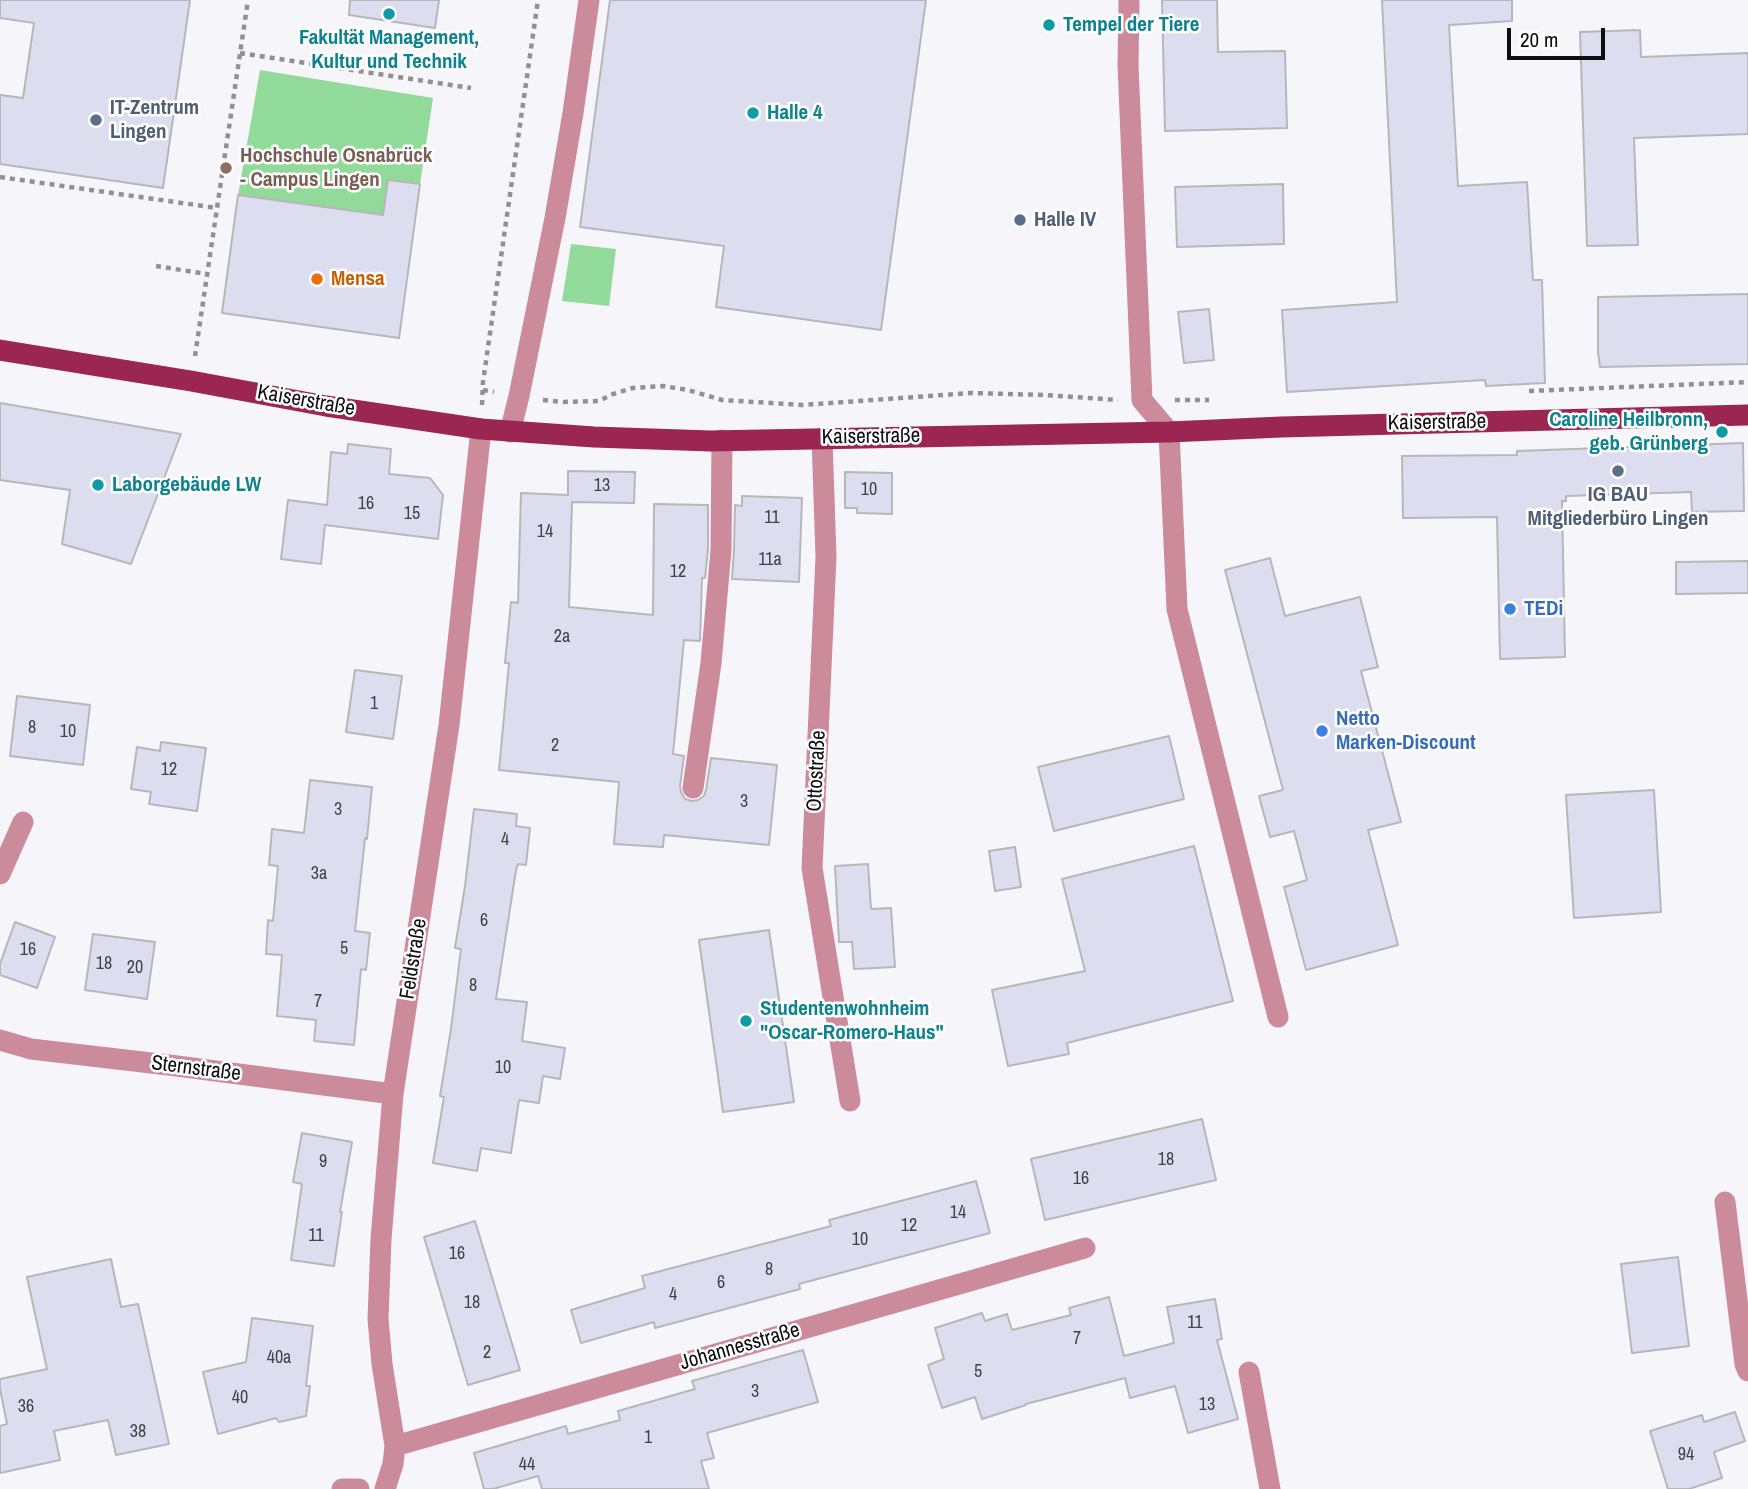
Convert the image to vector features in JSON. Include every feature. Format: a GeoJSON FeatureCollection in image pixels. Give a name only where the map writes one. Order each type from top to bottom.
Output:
{"type":"FeatureCollection","features":[{"type":"Feature","properties":{"kind":"main road","name":"Kaiserstraße"},"geometry":{"type":"LineString","coordinates":[[0,350],[481,429],[607,438],[722,440],[1169,432],[1748,415]]}},
{"type":"Feature","properties":{"kind":"street"},"geometry":{"type":"LineString","coordinates":[[510,432],[557,205],[589,0]]}},
{"type":"Feature","properties":{"kind":"street"},"geometry":{"type":"LineString","coordinates":[[1129,0],[1128,65],[1142,400],[1169,432],[1177,609],[1279,1017]]}},
{"type":"Feature","properties":{"kind":"street","name":"Feldstraße"},"geometry":{"type":"LineString","coordinates":[[385,1489],[393,1464],[395,1446],[378,1319],[381,1239],[393,1094],[449,725],[481,429]]}},
{"type":"Feature","properties":{"kind":"street","name":"Ottostraße"},"geometry":{"type":"LineString","coordinates":[[822,438],[826,557],[812,868],[850,1101]]}},
{"type":"Feature","properties":{"kind":"street"},"geometry":{"type":"LineString","coordinates":[[693,789],[711,663],[721,550],[722,440]]}},
{"type":"Feature","properties":{"kind":"street"},"geometry":{"type":"LineString","coordinates":[[0,874],[23,822]]}},
{"type":"Feature","properties":{"kind":"street","name":"Sternstraße"},"geometry":{"type":"LineString","coordinates":[[0,1040],[31,1049],[393,1094]]}},
{"type":"Feature","properties":{"kind":"street"},"geometry":{"type":"LineString","coordinates":[[1725,1202],[1748,1371]]}},
{"type":"Feature","properties":{"kind":"street","name":"Johannesstraße"},"geometry":{"type":"LineString","coordinates":[[395,1446],[1085,1248]]}},
{"type":"Feature","properties":{"kind":"street"},"geometry":{"type":"LineString","coordinates":[[1249,1372],[1270,1489]]}},
{"type":"Feature","properties":{"kind":"street"},"geometry":{"type":"LineString","coordinates":[[342,1489],[359,1489]]}},
{"type":"Feature","properties":{"kind":"path"},"geometry":{"type":"LineString","coordinates":[[191,381],[248,0]]}},
{"type":"Feature","properties":{"kind":"path"},"geometry":{"type":"LineString","coordinates":[[481,429],[483,382],[538,0]]}},
{"type":"Feature","properties":{"kind":"path"},"geometry":{"type":"LineString","coordinates":[[240,53],[471,88]]}},
{"type":"Feature","properties":{"kind":"path"},"geometry":{"type":"LineString","coordinates":[[0,177],[217,208]]}},
{"type":"Feature","properties":{"kind":"path"},"geometry":{"type":"LineString","coordinates":[[156,266],[207,274]]}},
{"type":"Feature","properties":{"kind":"green space"},"geometry":{"type":"Polygon","coordinates":[[[260,70],[433,98],[420,184],[388,180],[383,215],[238,195],[260,70]]]}},
{"type":"Feature","properties":{"kind":"green space"},"geometry":{"type":"Polygon","coordinates":[[[571,244],[616,249],[609,306],[562,301],[571,244]]]}},
{"type":"Feature","properties":{"kind":"building","name":"IT-Zentrum Lingen"},"geometry":{"type":"Polygon","coordinates":[[[0,0],[190,0],[163,188],[0,164],[0,95],[23,98],[34,23],[0,18],[0,0]]]}},
{"type":"Feature","properties":{"kind":"building","name":"Fakultät Management, Kultur und Technik"},"geometry":{"type":"Polygon","coordinates":[[[350,0],[439,0],[435,28],[349,15],[350,0]]]}},
{"type":"Feature","properties":{"kind":"building","name":"Halle 4"},"geometry":{"type":"Polygon","coordinates":[[[610,0],[926,0],[881,330],[716,307],[724,246],[580,227],[610,0]]]}},
{"type":"Feature","properties":{"kind":"building"},"geometry":{"type":"Polygon","coordinates":[[[1162,0],[1217,0],[1218,52],[1285,51],[1287,128],[1165,131],[1162,0]]]}},
{"type":"Feature","properties":{"kind":"building"},"geometry":{"type":"Polygon","coordinates":[[[1382,0],[1512,0],[1512,21],[1449,25],[1458,186],[1527,182],[1533,280],[1542,280],[1545,383],[1486,386],[1485,380],[1287,392],[1282,310],[1397,302],[1382,0]]]}},
{"type":"Feature","properties":{"kind":"building"},"geometry":{"type":"Polygon","coordinates":[[[1640,30],[1641,57],[1748,53],[1748,134],[1634,138],[1638,245],[1587,246],[1580,32],[1640,30]]]}},
{"type":"Feature","properties":{"kind":"building","name":"Mensa"},"geometry":{"type":"Polygon","coordinates":[[[388,180],[420,184],[399,338],[222,313],[238,195],[383,215],[388,180]]]}},
{"type":"Feature","properties":{"kind":"building"},"geometry":{"type":"Polygon","coordinates":[[[1283,184],[1284,244],[1177,247],[1175,187],[1283,184]]]}},
{"type":"Feature","properties":{"kind":"building"},"geometry":{"type":"Polygon","coordinates":[[[1748,294],[1748,364],[1600,367],[1598,297],[1748,294]]]}},
{"type":"Feature","properties":{"kind":"building"},"geometry":{"type":"Polygon","coordinates":[[[1209,309],[1214,360],[1184,363],[1178,312],[1209,309]]]}},
{"type":"Feature","properties":{"kind":"building","name":"Laborgebäude LW"},"geometry":{"type":"Polygon","coordinates":[[[0,403],[181,434],[131,564],[62,544],[70,490],[0,480],[0,403]]]}},
{"type":"Feature","properties":{"kind":"building"},"geometry":{"type":"Polygon","coordinates":[[[1743,443],[1744,511],[1692,512],[1691,492],[1566,496],[1566,501],[1562,501],[1565,657],[1500,659],[1497,517],[1403,518],[1402,456],[1517,455],[1517,451],[1743,443]]]}},
{"type":"Feature","properties":{"kind":"building"},"geometry":{"type":"Polygon","coordinates":[[[348,444],[391,449],[389,474],[430,478],[443,495],[438,539],[325,525],[321,564],[281,559],[288,500],[327,505],[331,452],[347,454],[348,444]]]}},
{"type":"Feature","properties":{"kind":"building"},"geometry":{"type":"Polygon","coordinates":[[[568,471],[635,472],[634,503],[572,502],[569,607],[653,615],[654,504],[708,505],[708,549],[705,578],[702,578],[700,641],[684,640],[673,754],[684,756],[681,792],[685,799],[692,801],[704,796],[711,758],[777,765],[769,845],[664,835],[663,847],[614,844],[619,782],[499,770],[509,663],[505,663],[511,602],[518,603],[521,493],[568,495],[568,471]]]}},
{"type":"Feature","properties":{"kind":"building"},"geometry":{"type":"Polygon","coordinates":[[[845,472],[892,473],[892,514],[857,513],[857,508],[845,508],[845,472]]]}},
{"type":"Feature","properties":{"kind":"building"},"geometry":{"type":"Polygon","coordinates":[[[742,496],[802,498],[799,582],[732,579],[735,505],[742,506],[742,496]]]}},
{"type":"Feature","properties":{"kind":"building","name":"Netto Marken-Discount"},"geometry":{"type":"Polygon","coordinates":[[[1270,558],[1285,616],[1360,597],[1378,667],[1361,671],[1401,822],[1368,830],[1398,945],[1306,970],[1284,887],[1307,880],[1294,831],[1270,837],[1259,796],[1283,790],[1225,570],[1270,558]]]}},
{"type":"Feature","properties":{"kind":"building"},"geometry":{"type":"Polygon","coordinates":[[[1748,561],[1748,593],[1676,594],[1676,562],[1748,561]]]}},
{"type":"Feature","properties":{"kind":"building"},"geometry":{"type":"Polygon","coordinates":[[[355,670],[402,676],[393,739],[346,732],[355,670]]]}},
{"type":"Feature","properties":{"kind":"building"},"geometry":{"type":"Polygon","coordinates":[[[17,696],[90,705],[83,765],[10,756],[17,696]]]}},
{"type":"Feature","properties":{"kind":"building"},"geometry":{"type":"Polygon","coordinates":[[[1169,736],[1184,799],[1054,831],[1038,767],[1169,736]]]}},
{"type":"Feature","properties":{"kind":"building"},"geometry":{"type":"Polygon","coordinates":[[[161,742],[206,748],[197,811],[149,804],[151,792],[131,789],[137,747],[160,751],[161,742]]]}},
{"type":"Feature","properties":{"kind":"building"},"geometry":{"type":"Polygon","coordinates":[[[310,780],[372,787],[355,931],[370,933],[366,970],[361,969],[354,1045],[314,1041],[316,1020],[277,1016],[282,955],[266,954],[268,920],[273,921],[278,866],[269,865],[272,829],[304,833],[310,780]]]}},
{"type":"Feature","properties":{"kind":"building"},"geometry":{"type":"Polygon","coordinates":[[[1654,790],[1661,912],[1574,918],[1566,795],[1654,790]]]}},
{"type":"Feature","properties":{"kind":"building"},"geometry":{"type":"Polygon","coordinates":[[[474,809],[517,814],[516,826],[530,828],[526,865],[518,864],[516,870],[496,999],[527,1002],[522,1041],[565,1048],[560,1079],[543,1076],[539,1103],[519,1100],[511,1153],[481,1148],[477,1171],[433,1163],[444,1097],[440,1096],[461,949],[455,948],[474,809]]]}},
{"type":"Feature","properties":{"kind":"building"},"geometry":{"type":"Polygon","coordinates":[[[1194,846],[1233,1001],[1067,1043],[1069,1054],[1008,1066],[992,990],[1085,971],[1062,879],[1194,846]]]}},
{"type":"Feature","properties":{"kind":"building"},"geometry":{"type":"Polygon","coordinates":[[[1015,847],[1021,887],[995,891],[989,851],[1015,847]]]}},
{"type":"Feature","properties":{"kind":"building"},"geometry":{"type":"Polygon","coordinates":[[[868,864],[871,909],[891,908],[895,967],[854,969],[852,942],[839,942],[835,866],[868,864]]]}},
{"type":"Feature","properties":{"kind":"building"},"geometry":{"type":"Polygon","coordinates":[[[15,922],[55,937],[37,988],[0,975],[0,964],[15,922]]]}},
{"type":"Feature","properties":{"kind":"building","name":"Studentenwohnheim \"Oscar-Romero-Haus\""},"geometry":{"type":"Polygon","coordinates":[[[769,930],[794,1102],[723,1112],[699,940],[769,930]]]}},
{"type":"Feature","properties":{"kind":"building"},"geometry":{"type":"Polygon","coordinates":[[[93,934],[155,942],[147,999],[85,990],[93,934]]]}},
{"type":"Feature","properties":{"kind":"building"},"geometry":{"type":"Polygon","coordinates":[[[1202,1119],[1216,1180],[1045,1220],[1031,1159],[1202,1119]]]}},
{"type":"Feature","properties":{"kind":"building"},"geometry":{"type":"Polygon","coordinates":[[[302,1133],[352,1142],[334,1266],[291,1260],[302,1184],[293,1182],[302,1133]]]}},
{"type":"Feature","properties":{"kind":"building"},"geometry":{"type":"Polygon","coordinates":[[[976,1181],[990,1233],[799,1284],[800,1289],[655,1328],[654,1322],[581,1343],[571,1310],[645,1288],[642,1276],[831,1226],[829,1220],[976,1181]]]}},
{"type":"Feature","properties":{"kind":"building"},"geometry":{"type":"Polygon","coordinates":[[[475,1221],[520,1370],[468,1385],[424,1237],[475,1221]]]}},
{"type":"Feature","properties":{"kind":"building"},"geometry":{"type":"Polygon","coordinates":[[[1678,1257],[1689,1346],[1632,1353],[1621,1264],[1678,1257]]]}},
{"type":"Feature","properties":{"kind":"building"},"geometry":{"type":"Polygon","coordinates":[[[111,1259],[121,1307],[138,1304],[169,1444],[116,1455],[108,1420],[54,1431],[60,1460],[0,1473],[0,1426],[7,1424],[0,1379],[47,1369],[27,1277],[111,1259]]]}},
{"type":"Feature","properties":{"kind":"building"},"geometry":{"type":"Polygon","coordinates":[[[1109,1297],[1124,1356],[1174,1343],[1167,1307],[1215,1299],[1222,1339],[1217,1340],[1238,1419],[1188,1433],[1175,1386],[1130,1398],[1125,1378],[1026,1404],[982,1419],[975,1397],[942,1408],[928,1365],[944,1359],[935,1328],[982,1313],[985,1321],[1007,1314],[1012,1330],[1071,1315],[1069,1308],[1109,1297]]]}},
{"type":"Feature","properties":{"kind":"building"},"geometry":{"type":"Polygon","coordinates":[[[252,1318],[313,1326],[306,1386],[310,1386],[306,1416],[279,1422],[276,1418],[218,1434],[203,1372],[246,1362],[252,1318]]]}},
{"type":"Feature","properties":{"kind":"building"},"geometry":{"type":"Polygon","coordinates":[[[803,1350],[818,1402],[707,1433],[714,1458],[701,1461],[709,1489],[542,1489],[538,1476],[493,1489],[484,1489],[474,1453],[566,1426],[568,1434],[620,1420],[618,1411],[695,1389],[692,1381],[803,1350]]]}},
{"type":"Feature","properties":{"kind":"building"},"geometry":{"type":"Polygon","coordinates":[[[1735,1412],[1745,1441],[1714,1452],[1722,1478],[1689,1489],[1668,1489],[1650,1431],[1702,1415],[1704,1422],[1735,1412]]]}},
{"type":"Feature","properties":{"kind":"place","name":"Fakultät Management, Kultur und Technik"},"geometry":{"type":"Point","coordinates":[389,14]}},
{"type":"Feature","properties":{"kind":"place","name":"Tempel der Tiere"},"geometry":{"type":"Point","coordinates":[1049,25]}},
{"type":"Feature","properties":{"kind":"place","name":"Halle 4"},"geometry":{"type":"Point","coordinates":[753,113]}},
{"type":"Feature","properties":{"kind":"place","name":"IT-Zentrum Lingen"},"geometry":{"type":"Point","coordinates":[96,120]}},
{"type":"Feature","properties":{"kind":"place","name":"Hochschule Osnabrück - Campus Lingen"},"geometry":{"type":"Point","coordinates":[226,168]}},
{"type":"Feature","properties":{"kind":"place","name":"Halle IV"},"geometry":{"type":"Point","coordinates":[1020,220]}},
{"type":"Feature","properties":{"kind":"place","name":"Mensa"},"geometry":{"type":"Point","coordinates":[317,279]}},
{"type":"Feature","properties":{"kind":"place","name":"Caroline Heilbronn, geb. Grünberg"},"geometry":{"type":"Point","coordinates":[1722,432]}},
{"type":"Feature","properties":{"kind":"place","name":"IG BAU Mitgliederbüro Lingen"},"geometry":{"type":"Point","coordinates":[1618,471]}},
{"type":"Feature","properties":{"kind":"place","name":"Laborgebäude LW"},"geometry":{"type":"Point","coordinates":[98,485]}},
{"type":"Feature","properties":{"kind":"place","name":"TEDi"},"geometry":{"type":"Point","coordinates":[1510,609]}},
{"type":"Feature","properties":{"kind":"place","name":"Netto Marken-Discount"},"geometry":{"type":"Point","coordinates":[1322,731]}},
{"type":"Feature","properties":{"kind":"place","name":"Studentenwohnheim \"Oscar-Romero-Haus\""},"geometry":{"type":"Point","coordinates":[746,1021]}}]}
